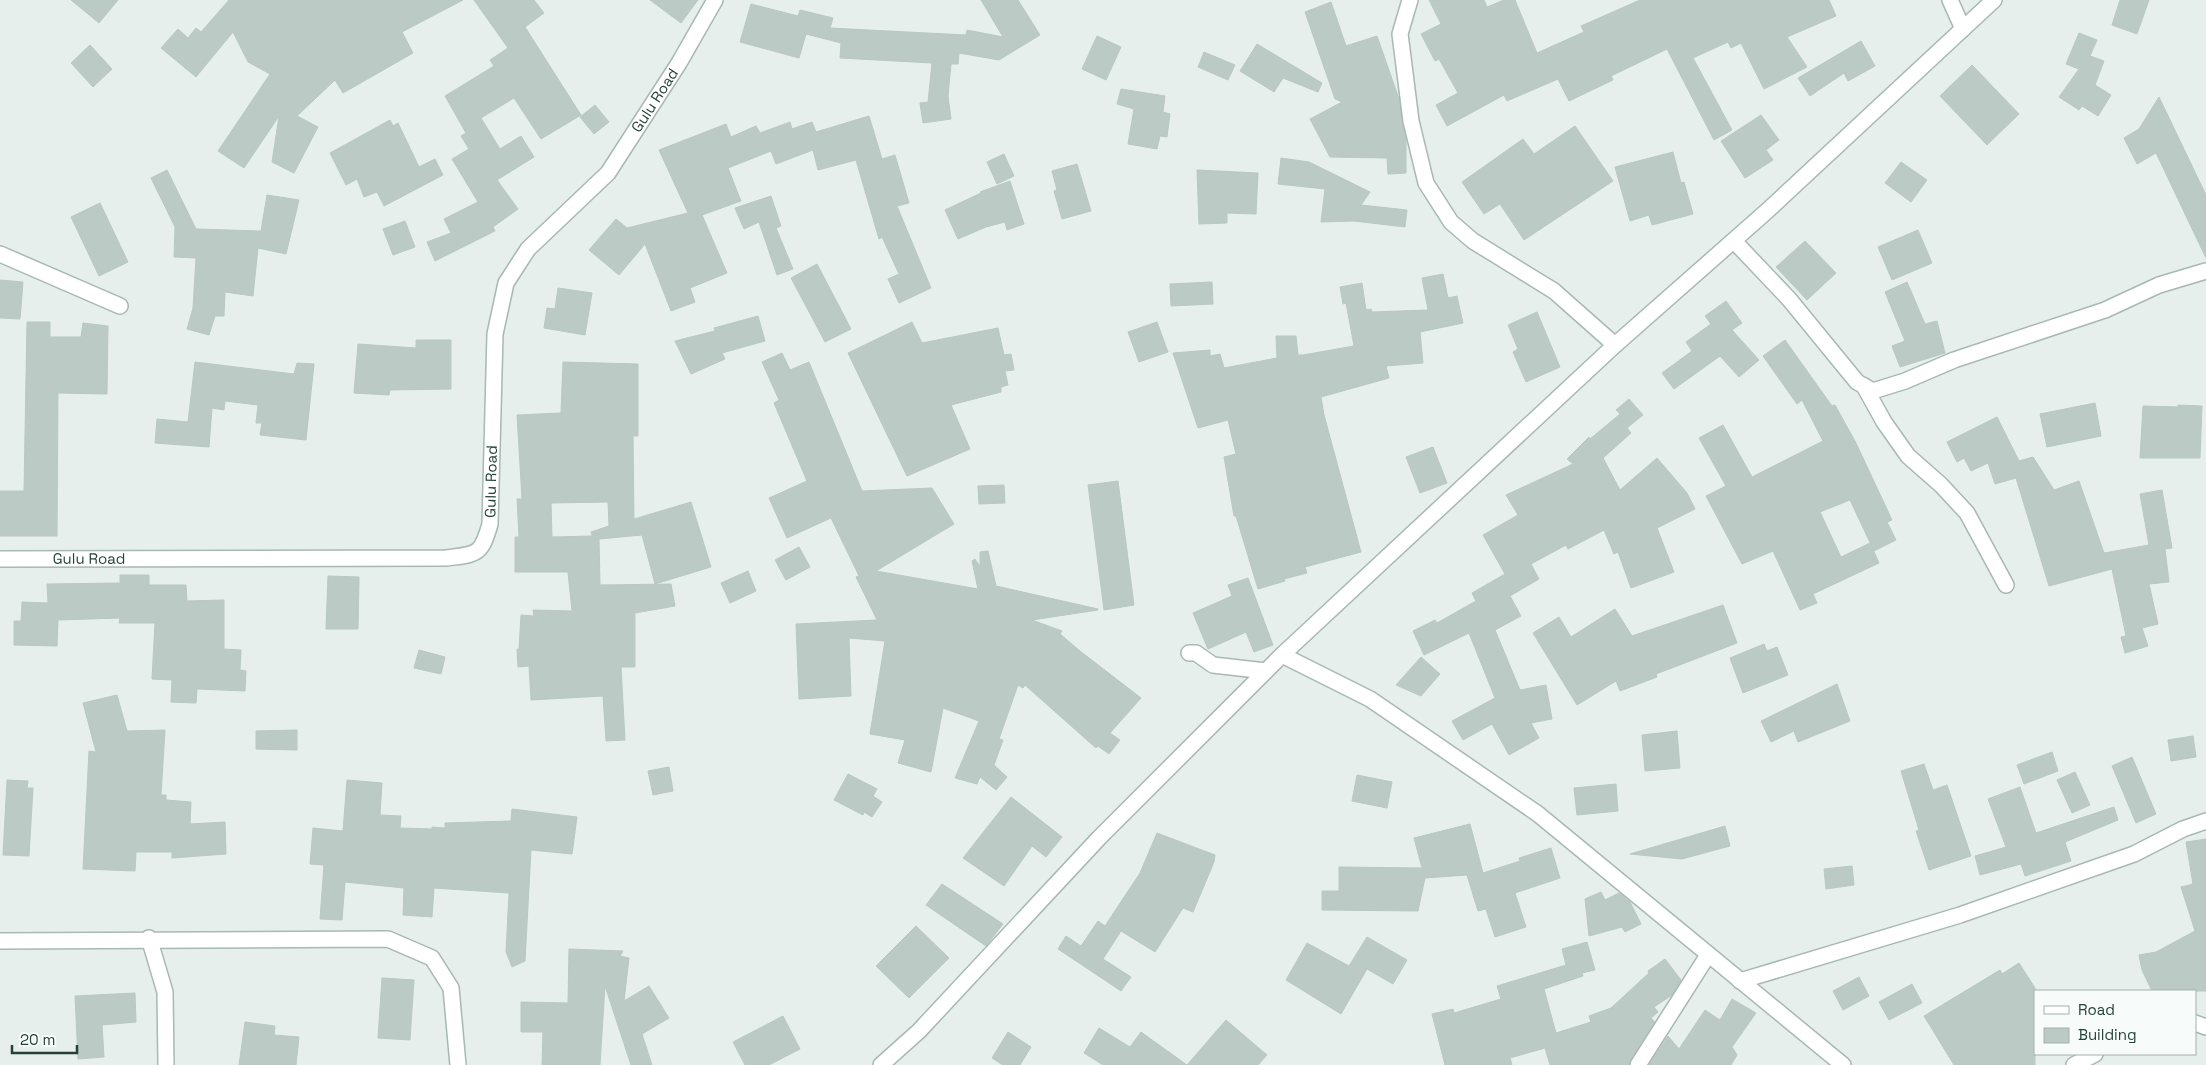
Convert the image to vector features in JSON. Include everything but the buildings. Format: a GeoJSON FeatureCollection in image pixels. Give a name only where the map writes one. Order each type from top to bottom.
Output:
{"type":"FeatureCollection","features":[{"type":"Feature","properties":{"kind":"street","name":"Gulu Road"},"geometry":{"type":"LineString","coordinates":[[0,559],[446,558],[475,554],[484,544],[490,524],[495,334],[506,283],[528,249],[608,173],[679,63],[715,0]]}},
{"type":"Feature","properties":{"kind":"street"},"geometry":{"type":"LineString","coordinates":[[1410,0],[1400,34],[1411,120],[1426,183],[1451,222],[1473,241],[1554,291],[1615,345]]}},
{"type":"Feature","properties":{"kind":"street"},"geometry":{"type":"LineString","coordinates":[[1950,0],[1962,29]]}},
{"type":"Feature","properties":{"kind":"street"},"geometry":{"type":"LineString","coordinates":[[882,1065],[919,1031],[1099,838],[1282,655],[1615,345],[1734,240],[1994,0]]}},
{"type":"Feature","properties":{"kind":"street"},"geometry":{"type":"LineString","coordinates":[[1734,240],[1789,299],[1857,382],[1873,391],[1905,381],[1954,360],[2105,310],[2159,285],[2206,272]]}},
{"type":"Feature","properties":{"kind":"street"},"geometry":{"type":"LineString","coordinates":[[0,254],[120,306]]}},
{"type":"Feature","properties":{"kind":"street"},"geometry":{"type":"LineString","coordinates":[[1864,386],[1884,422],[1908,456],[1941,485],[1967,513],[2006,585]]}},
{"type":"Feature","properties":{"kind":"street"},"geometry":{"type":"LineString","coordinates":[[1189,653],[1196,653],[1213,665]]}},
{"type":"Feature","properties":{"kind":"street"},"geometry":{"type":"LineString","coordinates":[[1282,655],[1370,699],[1538,814],[1843,1065]]}},
{"type":"Feature","properties":{"kind":"street"},"geometry":{"type":"LineString","coordinates":[[1198,668],[1205,664],[1266,671]]}},
{"type":"Feature","properties":{"kind":"street"},"geometry":{"type":"LineString","coordinates":[[1740,981],[1969,912],[2134,854],[2183,829],[2206,821]]}},
{"type":"Feature","properties":{"kind":"street"},"geometry":{"type":"LineString","coordinates":[[149,938],[164,992],[166,1065]]}},
{"type":"Feature","properties":{"kind":"street"},"geometry":{"type":"LineString","coordinates":[[0,941],[149,938],[388,938],[432,958],[451,988],[458,1065]]}},
{"type":"Feature","properties":{"kind":"street"},"geometry":{"type":"LineString","coordinates":[[1638,1065],[1708,955]]}},
{"type":"Feature","properties":{"kind":"street"},"geometry":{"type":"LineString","coordinates":[[2074,1065],[2093,1055]]}}]}
